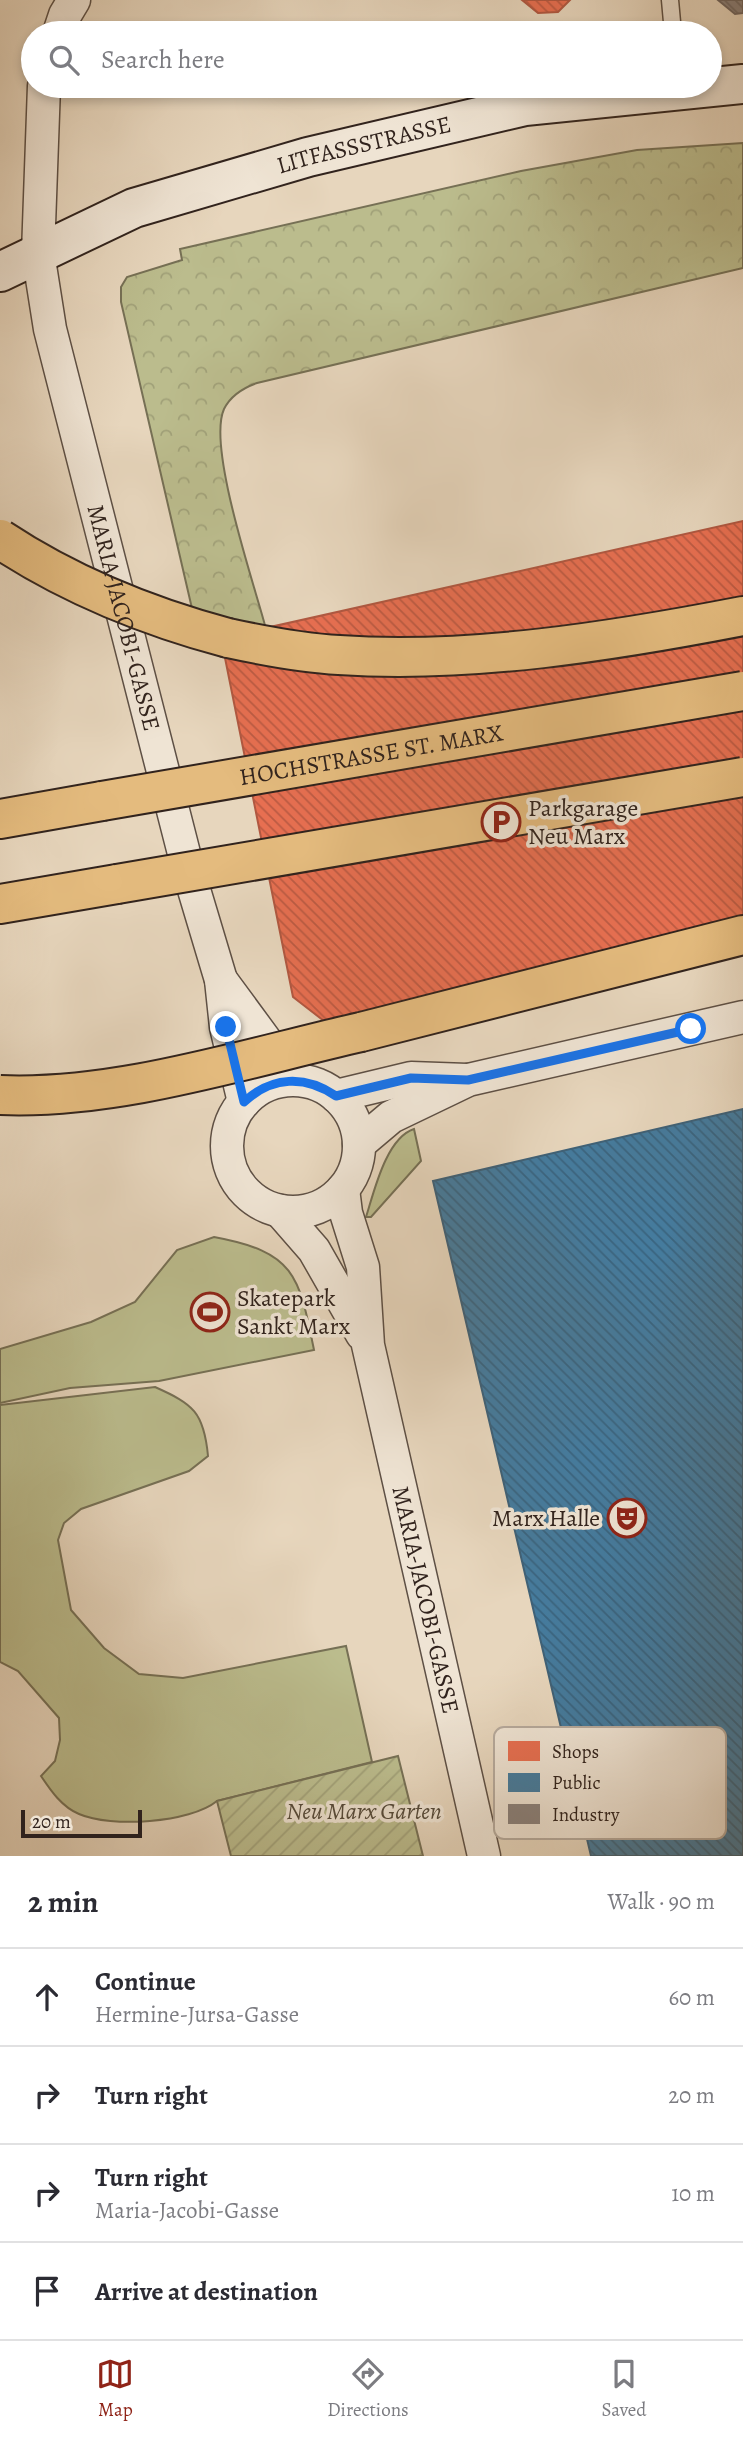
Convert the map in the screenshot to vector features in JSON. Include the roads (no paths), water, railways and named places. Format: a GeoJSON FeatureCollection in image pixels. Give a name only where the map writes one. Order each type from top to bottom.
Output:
{"type":"FeatureCollection","features":[{"type":"Feature","properties":{"kind":"highway"},"geometry":{"type":"LineString","coordinates":[[0,539],[72,582],[177,624],[283,649],[339,655],[466,654],[584,642],[743,616]]}},
{"type":"Feature","properties":{"kind":"highway","name":"HOCHSTRASSE ST. MARX"},"geometry":{"type":"LineString","coordinates":[[0,819],[743,691]]}},
{"type":"Feature","properties":{"kind":"highway"},"geometry":{"type":"LineString","coordinates":[[0,904],[743,777]]}},
{"type":"Feature","properties":{"kind":"highway"},"geometry":{"type":"LineString","coordinates":[[0,1095],[76,1093],[132,1084],[550,986],[743,935]]}},
{"type":"Feature","properties":{"kind":"main road","name":"LITFASSSTRASSE"},"geometry":{"type":"LineString","coordinates":[[722,85],[743,84]]}},
{"type":"Feature","properties":{"kind":"main road","name":"LITFASSSTRASSE"},"geometry":{"type":"LineString","coordinates":[[0,272],[134,208],[308,157],[525,106],[593,98]]}},
{"type":"Feature","properties":{"kind":"street"},"geometry":{"type":"LineString","coordinates":[[63,21],[74,0]]}},
{"type":"Feature","properties":{"kind":"street","name":"MARIA-JACOBI-GASSE"},"geometry":{"type":"LineString","coordinates":[[44,98],[38,253],[50,329],[189,873],[221,980],[226,1027],[244,1102]]}},
{"type":"Feature","properties":{"kind":"street","name":"MARIA-JACOBI-GASSE"},"geometry":{"type":"LineString","coordinates":[[221,980],[282,1063],[304,1081]]}},
{"type":"Feature","properties":{"kind":"street"},"geometry":{"type":"LineString","coordinates":[[359,1144],[391,1117],[468,1080],[743,1017]]}},
{"type":"Feature","properties":{"kind":"street"},"geometry":{"type":"LineString","coordinates":[[336,1096],[411,1078],[468,1080]]}},
{"type":"Feature","properties":{"kind":"street"},"geometry":{"type":"LineString","coordinates":[[284,1080],[304,1081],[321,1086],[336,1096],[352,1115],[359,1144],[352,1176],[343,1189],[319,1207],[300,1212],[280,1211],[262,1204],[246,1192],[234,1176],[228,1157],[228,1138],[233,1118],[244,1102],[265,1086],[284,1080]]}},
{"type":"Feature","properties":{"kind":"street","name":"MARIA-JACOBI-GASSE"},"geometry":{"type":"LineString","coordinates":[[343,1189],[346,1213],[363,1267],[368,1345],[484,1856]]}},
{"type":"Feature","properties":{"kind":"street","name":"MARIA-JACOBI-GASSE"},"geometry":{"type":"LineString","coordinates":[[280,1211],[314,1250],[368,1345]]}},
{"type":"Feature","properties":{"kind":"lane"},"geometry":{"type":"LineString","coordinates":[[670,0],[672,21]]}},
{"type":"Feature","properties":{"kind":"place","name":"Parkgarage Neu Marx"},"geometry":{"type":"Point","coordinates":[501,822]}},
{"type":"Feature","properties":{"kind":"place","name":"Skatepark Sankt Marx"},"geometry":{"type":"Point","coordinates":[210,1312]}},
{"type":"Feature","properties":{"kind":"place","name":"Marx Halle"},"geometry":{"type":"Point","coordinates":[627,1518]}},
{"type":"Feature","properties":{"kind":"park label","name":"Neu Marx Garten"},"geometry":{"type":"Point","coordinates":[364,1811]}}]}
